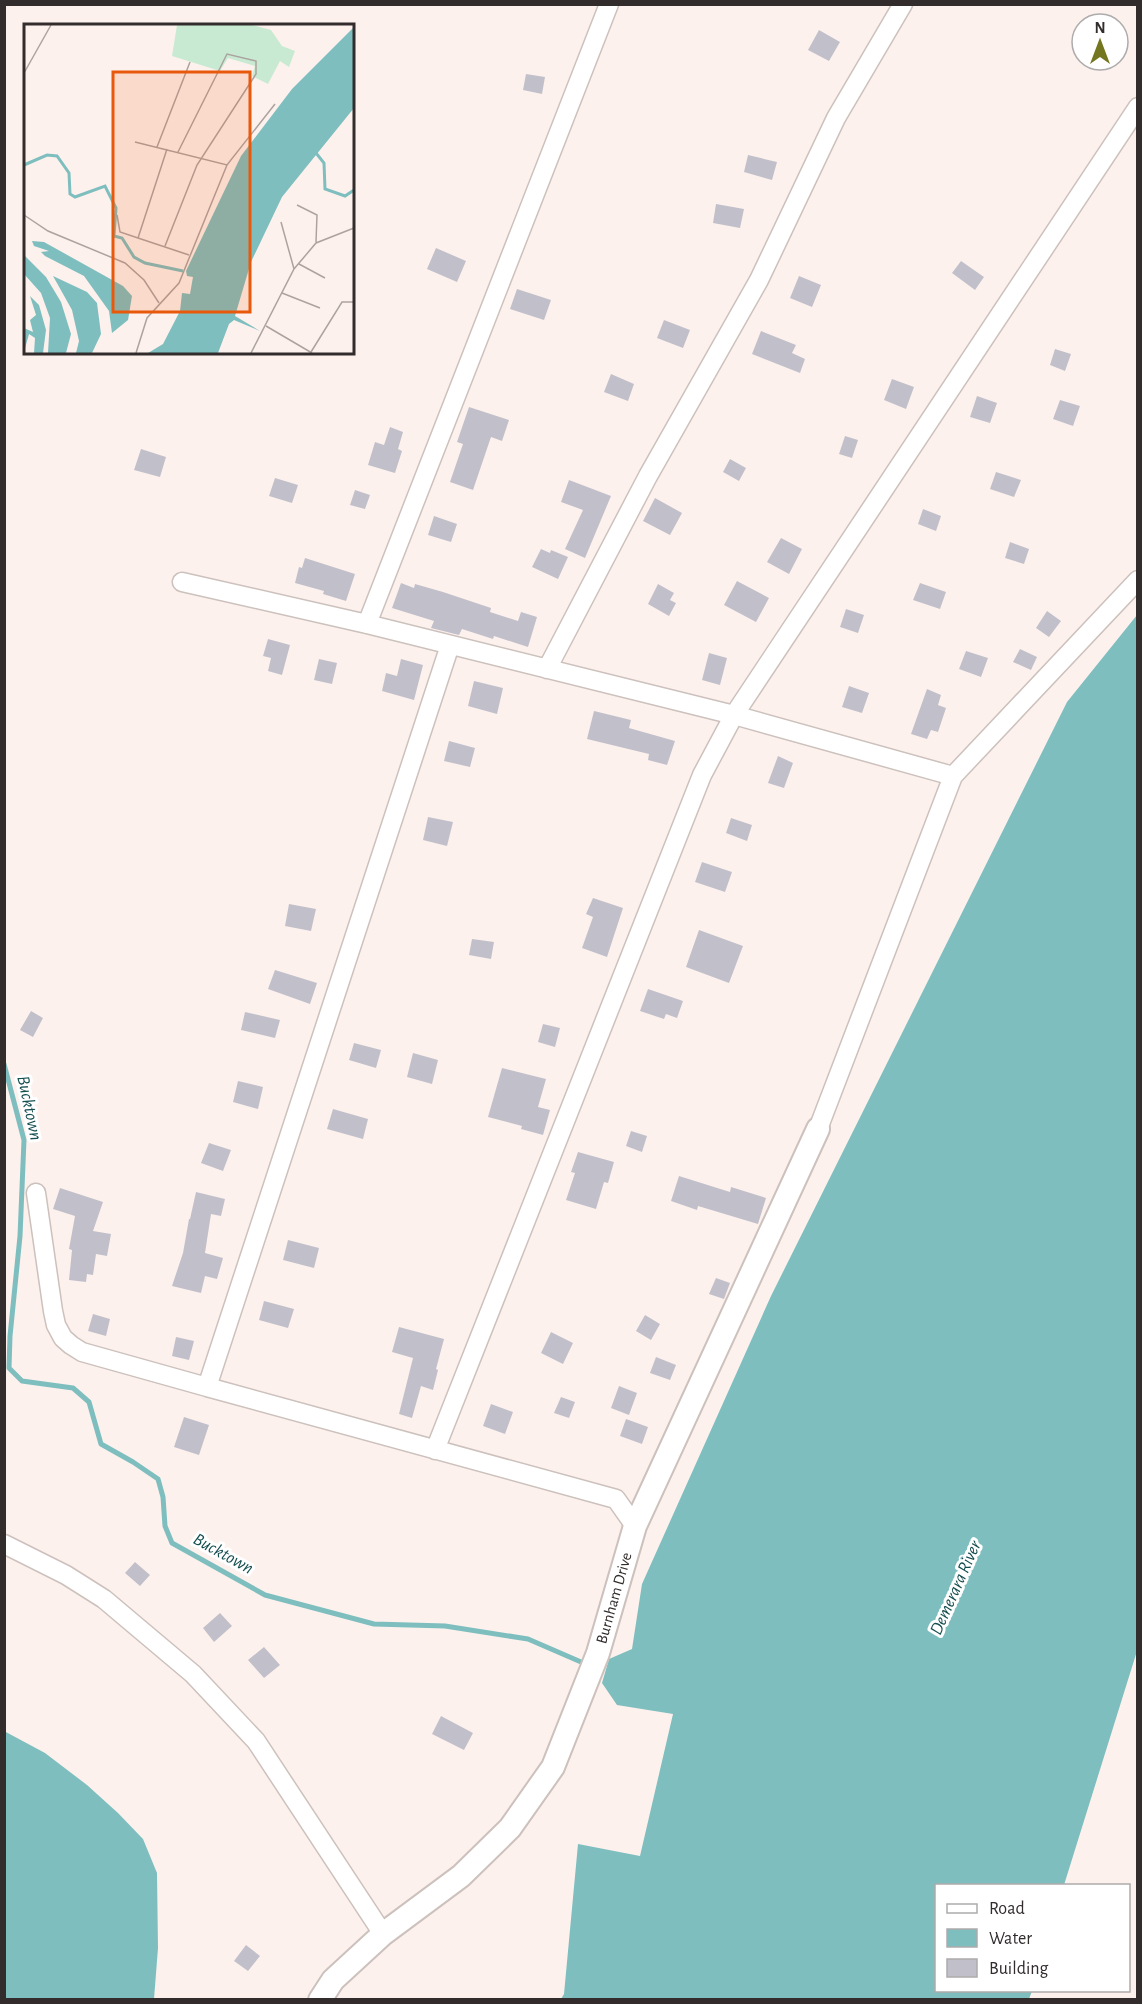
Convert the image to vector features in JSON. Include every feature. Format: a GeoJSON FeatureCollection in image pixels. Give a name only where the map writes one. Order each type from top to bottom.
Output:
{"type":"FeatureCollection","features":[{"type":"Feature","properties":{"kind":"street"},"geometry":{"type":"LineString","coordinates":[[367,624],[609,4]]}},
{"type":"Feature","properties":{"kind":"street"},"geometry":{"type":"LineString","coordinates":[[547,669],[648,476],[759,280],[836,118],[903,4]]}},
{"type":"Feature","properties":{"kind":"street"},"geometry":{"type":"LineString","coordinates":[[435,1450],[702,775],[734,715],[1137,107]]}},
{"type":"Feature","properties":{"kind":"street"},"geometry":{"type":"LineString","coordinates":[[818,1129],[953,776],[1137,580]]}},
{"type":"Feature","properties":{"kind":"street"},"geometry":{"type":"LineString","coordinates":[[182,582],[367,624],[734,715],[953,776]]}},
{"type":"Feature","properties":{"kind":"street"},"geometry":{"type":"LineString","coordinates":[[207,1387],[450,645]]}},
{"type":"Feature","properties":{"kind":"street","name":"Burnham Drive"},"geometry":{"type":"LineString","coordinates":[[320,2000],[333,1980],[383,1934],[461,1876],[510,1828],[553,1767],[589,1680],[635,1526],[818,1129]]}},
{"type":"Feature","properties":{"kind":"street"},"geometry":{"type":"LineString","coordinates":[[36,1193],[56,1326],[70,1345],[96,1357],[616,1499],[635,1526]]}},
{"type":"Feature","properties":{"kind":"street"},"geometry":{"type":"LineString","coordinates":[[4,1544],[66,1575],[104,1599],[193,1674],[255,1740],[383,1934]]}},
{"type":"Feature","properties":{"kind":"water","name":"Demerara River"},"geometry":{"type":"Polygon","coordinates":[[[1137,615],[1137,1651],[1064,1884],[935,1884],[935,1992],[1032,1992],[1029,1999],[561,1999],[564,1994],[578,1844],[640,1856],[673,1714],[617,1705],[602,1683],[609,1659],[632,1649],[642,1584],[771,1296],[1067,702],[1137,615]]]}},
{"type":"Feature","properties":{"kind":"water"},"geometry":{"type":"Polygon","coordinates":[[[4,1731],[45,1753],[87,1785],[143,1839],[157,1873],[158,1948],[154,1999],[5,1999],[4,1731]]]}},
{"type":"Feature","properties":{"kind":"building"},"geometry":{"type":"Polygon","coordinates":[[[819,30],[840,42],[829,61],[808,50],[819,30]]]}},
{"type":"Feature","properties":{"kind":"building"},"geometry":{"type":"Polygon","coordinates":[[[526,74],[545,77],[542,94],[523,90],[526,74]]]}},
{"type":"Feature","properties":{"kind":"building"},"geometry":{"type":"Polygon","coordinates":[[[748,155],[777,162],[772,180],[744,172],[748,155]]]}},
{"type":"Feature","properties":{"kind":"building"},"geometry":{"type":"Polygon","coordinates":[[[716,204],[744,209],[740,228],[713,223],[716,204]]]}},
{"type":"Feature","properties":{"kind":"building"},"geometry":{"type":"Polygon","coordinates":[[[436,248],[466,261],[457,282],[427,269],[436,248]]]}},
{"type":"Feature","properties":{"kind":"building"},"geometry":{"type":"Polygon","coordinates":[[[961,261],[984,277],[975,290],[952,273],[961,261]]]}},
{"type":"Feature","properties":{"kind":"building"},"geometry":{"type":"Polygon","coordinates":[[[799,276],[821,285],[812,307],[790,298],[799,276]]]}},
{"type":"Feature","properties":{"kind":"building"},"geometry":{"type":"Polygon","coordinates":[[[517,289],[551,300],[544,320],[510,309],[517,289]]]}},
{"type":"Feature","properties":{"kind":"building"},"geometry":{"type":"Polygon","coordinates":[[[664,320],[690,330],[683,348],[657,338],[664,320]]]}},
{"type":"Feature","properties":{"kind":"building"},"geometry":{"type":"Polygon","coordinates":[[[761,331],[796,345],[792,353],[805,359],[800,373],[752,354],[761,331]]]}},
{"type":"Feature","properties":{"kind":"building"},"geometry":{"type":"Polygon","coordinates":[[[1055,349],[1071,354],[1065,371],[1050,365],[1055,349]]]}},
{"type":"Feature","properties":{"kind":"building"},"geometry":{"type":"Polygon","coordinates":[[[611,374],[634,384],[628,401],[604,392],[611,374]]]}},
{"type":"Feature","properties":{"kind":"building"},"geometry":{"type":"Polygon","coordinates":[[[892,379],[914,387],[906,409],[884,400],[892,379]]]}},
{"type":"Feature","properties":{"kind":"building"},"geometry":{"type":"Polygon","coordinates":[[[977,396],[997,403],[990,423],[970,417],[977,396]]]}},
{"type":"Feature","properties":{"kind":"building"},"geometry":{"type":"Polygon","coordinates":[[[1060,400],[1080,406],[1073,426],[1053,419],[1060,400]]]}},
{"type":"Feature","properties":{"kind":"building"},"geometry":{"type":"Polygon","coordinates":[[[469,407],[509,420],[502,441],[491,437],[473,490],[450,482],[463,444],[457,442],[469,407]]]}},
{"type":"Feature","properties":{"kind":"building"},"geometry":{"type":"Polygon","coordinates":[[[390,427],[403,432],[398,449],[402,451],[395,473],[368,465],[375,442],[384,445],[390,427]]]}},
{"type":"Feature","properties":{"kind":"building"},"geometry":{"type":"Polygon","coordinates":[[[845,436],[858,440],[852,458],[839,454],[845,436]]]}},
{"type":"Feature","properties":{"kind":"building"},"geometry":{"type":"Polygon","coordinates":[[[141,449],[166,457],[160,477],[134,470],[141,449]]]}},
{"type":"Feature","properties":{"kind":"building"},"geometry":{"type":"Polygon","coordinates":[[[730,459],[746,468],[739,481],[723,472],[730,459]]]}},
{"type":"Feature","properties":{"kind":"building"},"geometry":{"type":"Polygon","coordinates":[[[996,472],[1021,480],[1014,497],[990,489],[996,472]]]}},
{"type":"Feature","properties":{"kind":"building"},"geometry":{"type":"Polygon","coordinates":[[[275,478],[298,485],[292,503],[269,496],[275,478]]]}},
{"type":"Feature","properties":{"kind":"building"},"geometry":{"type":"Polygon","coordinates":[[[569,480],[611,496],[585,558],[565,549],[583,510],[561,502],[569,480]]]}},
{"type":"Feature","properties":{"kind":"building"},"geometry":{"type":"Polygon","coordinates":[[[355,490],[370,495],[365,509],[350,505],[355,490]]]}},
{"type":"Feature","properties":{"kind":"building"},"geometry":{"type":"Polygon","coordinates":[[[655,498],[682,513],[670,535],[643,521],[655,498]]]}},
{"type":"Feature","properties":{"kind":"building"},"geometry":{"type":"Polygon","coordinates":[[[923,509],[941,516],[936,531],[918,524],[923,509]]]}},
{"type":"Feature","properties":{"kind":"building"},"geometry":{"type":"Polygon","coordinates":[[[434,516],[457,524],[451,542],[428,535],[434,516]]]}},
{"type":"Feature","properties":{"kind":"building"},"geometry":{"type":"Polygon","coordinates":[[[781,538],[802,549],[789,574],[767,562],[781,538]]]}},
{"type":"Feature","properties":{"kind":"building"},"geometry":{"type":"Polygon","coordinates":[[[1010,542],[1029,549],[1024,564],[1005,558],[1010,542]]]}},
{"type":"Feature","properties":{"kind":"building"},"geometry":{"type":"Polygon","coordinates":[[[541,549],[550,553],[551,550],[568,557],[558,579],[532,567],[541,549]]]}},
{"type":"Feature","properties":{"kind":"building"},"geometry":{"type":"Polygon","coordinates":[[[305,558],[355,574],[346,601],[323,594],[324,591],[295,583],[299,567],[302,568],[305,558]]]}},
{"type":"Feature","properties":{"kind":"building"},"geometry":{"type":"Polygon","coordinates":[[[737,581],[769,598],[756,622],[724,605],[737,581]]]}},
{"type":"Feature","properties":{"kind":"building"},"geometry":{"type":"Polygon","coordinates":[[[401,583],[414,588],[415,584],[443,592],[491,608],[490,612],[518,621],[521,612],[537,617],[528,647],[462,629],[459,635],[431,628],[434,621],[392,608],[401,583]]]}},
{"type":"Feature","properties":{"kind":"building"},"geometry":{"type":"Polygon","coordinates":[[[920,583],[946,592],[940,609],[913,600],[920,583]]]}},
{"type":"Feature","properties":{"kind":"building"},"geometry":{"type":"Polygon","coordinates":[[[658,584],[674,593],[670,600],[676,603],[669,616],[648,604],[658,584]]]}},
{"type":"Feature","properties":{"kind":"building"},"geometry":{"type":"Polygon","coordinates":[[[846,609],[864,615],[858,633],[840,627],[846,609]]]}},
{"type":"Feature","properties":{"kind":"building"},"geometry":{"type":"Polygon","coordinates":[[[1047,611],[1061,621],[1049,637],[1036,628],[1047,611]]]}},
{"type":"Feature","properties":{"kind":"building"},"geometry":{"type":"Polygon","coordinates":[[[268,639],[290,645],[282,675],[268,671],[271,658],[263,656],[268,639]]]}},
{"type":"Feature","properties":{"kind":"building"},"geometry":{"type":"Polygon","coordinates":[[[1020,649],[1037,657],[1031,670],[1013,662],[1020,649]]]}},
{"type":"Feature","properties":{"kind":"building"},"geometry":{"type":"Polygon","coordinates":[[[966,651],[988,658],[981,677],[959,669],[966,651]]]}},
{"type":"Feature","properties":{"kind":"building"},"geometry":{"type":"Polygon","coordinates":[[[709,653],[727,658],[720,685],[702,680],[709,653]]]}},
{"type":"Feature","properties":{"kind":"building"},"geometry":{"type":"Polygon","coordinates":[[[319,659],[337,663],[332,684],[314,680],[319,659]]]}},
{"type":"Feature","properties":{"kind":"building"},"geometry":{"type":"Polygon","coordinates":[[[401,659],[423,665],[414,700],[382,691],[386,673],[397,676],[401,659]]]}},
{"type":"Feature","properties":{"kind":"building"},"geometry":{"type":"Polygon","coordinates":[[[474,681],[503,688],[497,714],[468,706],[474,681]]]}},
{"type":"Feature","properties":{"kind":"building"},"geometry":{"type":"Polygon","coordinates":[[[849,686],[869,693],[862,713],[842,707],[849,686]]]}},
{"type":"Feature","properties":{"kind":"building"},"geometry":{"type":"Polygon","coordinates":[[[927,689],[941,695],[938,705],[946,708],[938,732],[931,730],[927,739],[911,734],[927,689]]]}},
{"type":"Feature","properties":{"kind":"building"},"geometry":{"type":"Polygon","coordinates":[[[594,711],[631,720],[629,728],[675,741],[667,765],[648,760],[649,754],[587,739],[594,711]]]}},
{"type":"Feature","properties":{"kind":"building"},"geometry":{"type":"Polygon","coordinates":[[[449,741],[475,748],[470,767],[444,761],[449,741]]]}},
{"type":"Feature","properties":{"kind":"building"},"geometry":{"type":"Polygon","coordinates":[[[778,756],[793,763],[784,788],[768,783],[778,756]]]}},
{"type":"Feature","properties":{"kind":"building"},"geometry":{"type":"Polygon","coordinates":[[[428,817],[453,822],[447,846],[423,840],[428,817]]]}},
{"type":"Feature","properties":{"kind":"building"},"geometry":{"type":"Polygon","coordinates":[[[731,818],[752,825],[747,841],[726,833],[731,818]]]}},
{"type":"Feature","properties":{"kind":"building"},"geometry":{"type":"Polygon","coordinates":[[[702,862],[732,872],[725,892],[695,882],[702,862]]]}},
{"type":"Feature","properties":{"kind":"building"},"geometry":{"type":"Polygon","coordinates":[[[593,898],[623,908],[607,957],[582,948],[593,917],[586,914],[593,898]]]}},
{"type":"Feature","properties":{"kind":"building"},"geometry":{"type":"Polygon","coordinates":[[[289,904],[316,909],[311,931],[285,926],[289,904]]]}},
{"type":"Feature","properties":{"kind":"building"},"geometry":{"type":"Polygon","coordinates":[[[699,930],[743,946],[729,983],[686,967],[699,930]]]}},
{"type":"Feature","properties":{"kind":"building"},"geometry":{"type":"Polygon","coordinates":[[[472,939],[494,942],[491,959],[469,955],[472,939]]]}},
{"type":"Feature","properties":{"kind":"building"},"geometry":{"type":"Polygon","coordinates":[[[275,970],[317,983],[310,1004],[268,989],[275,970]]]}},
{"type":"Feature","properties":{"kind":"building"},"geometry":{"type":"Polygon","coordinates":[[[648,989],[683,1001],[677,1018],[666,1014],[664,1019],[640,1011],[648,989]]]}},
{"type":"Feature","properties":{"kind":"building"},"geometry":{"type":"Polygon","coordinates":[[[31,1011],[43,1018],[33,1037],[20,1030],[31,1011]]]}},
{"type":"Feature","properties":{"kind":"building"},"geometry":{"type":"Polygon","coordinates":[[[245,1012],[280,1020],[275,1038],[241,1030],[245,1012]]]}},
{"type":"Feature","properties":{"kind":"building"},"geometry":{"type":"Polygon","coordinates":[[[543,1024],[560,1028],[555,1047],[538,1042],[543,1024]]]}},
{"type":"Feature","properties":{"kind":"building"},"geometry":{"type":"Polygon","coordinates":[[[354,1043],[381,1050],[376,1068],[349,1060],[354,1043]]]}},
{"type":"Feature","properties":{"kind":"building"},"geometry":{"type":"Polygon","coordinates":[[[413,1053],[438,1060],[432,1084],[407,1077],[413,1053]]]}},
{"type":"Feature","properties":{"kind":"building"},"geometry":{"type":"Polygon","coordinates":[[[502,1068],[546,1079],[538,1107],[550,1110],[543,1135],[521,1129],[522,1126],[488,1117],[502,1068]]]}},
{"type":"Feature","properties":{"kind":"building"},"geometry":{"type":"Polygon","coordinates":[[[238,1081],[263,1087],[258,1109],[233,1102],[238,1081]]]}},
{"type":"Feature","properties":{"kind":"building"},"geometry":{"type":"Polygon","coordinates":[[[333,1109],[368,1119],[363,1139],[327,1129],[333,1109]]]}},
{"type":"Feature","properties":{"kind":"building"},"geometry":{"type":"Polygon","coordinates":[[[631,1131],[647,1136],[642,1152],[626,1146],[631,1131]]]}},
{"type":"Feature","properties":{"kind":"building"},"geometry":{"type":"Polygon","coordinates":[[[209,1143],[231,1150],[223,1171],[201,1163],[209,1143]]]}},
{"type":"Feature","properties":{"kind":"building"},"geometry":{"type":"Polygon","coordinates":[[[578,1152],[614,1162],[608,1183],[604,1182],[596,1209],[566,1200],[575,1173],[571,1172],[578,1152]]]}},
{"type":"Feature","properties":{"kind":"building"},"geometry":{"type":"Polygon","coordinates":[[[679,1176],[730,1192],[731,1187],[766,1198],[758,1224],[698,1206],[697,1210],[671,1201],[679,1176]]]}},
{"type":"Feature","properties":{"kind":"building"},"geometry":{"type":"Polygon","coordinates":[[[60,1188],[103,1202],[93,1231],[111,1234],[107,1256],[96,1254],[93,1275],[87,1274],[86,1282],[69,1280],[72,1250],[69,1249],[75,1216],[53,1209],[60,1188]]]}},
{"type":"Feature","properties":{"kind":"building"},"geometry":{"type":"Polygon","coordinates":[[[196,1192],[225,1199],[221,1216],[211,1214],[205,1253],[223,1258],[217,1279],[205,1276],[201,1293],[172,1286],[183,1253],[196,1192]]]}},
{"type":"Feature","properties":{"kind":"building"},"geometry":{"type":"Polygon","coordinates":[[[288,1240],[319,1248],[314,1268],[283,1260],[288,1240]]]}},
{"type":"Feature","properties":{"kind":"building"},"geometry":{"type":"Polygon","coordinates":[[[716,1278],[730,1283],[724,1299],[709,1294],[716,1278]]]}},
{"type":"Feature","properties":{"kind":"building"},"geometry":{"type":"Polygon","coordinates":[[[264,1301],[294,1309],[288,1328],[259,1320],[264,1301]]]}},
{"type":"Feature","properties":{"kind":"building"},"geometry":{"type":"Polygon","coordinates":[[[93,1314],[110,1319],[106,1336],[88,1331],[93,1314]]]}},
{"type":"Feature","properties":{"kind":"building"},"geometry":{"type":"Polygon","coordinates":[[[645,1315],[660,1324],[651,1340],[636,1331],[645,1315]]]}},
{"type":"Feature","properties":{"kind":"building"},"geometry":{"type":"Polygon","coordinates":[[[399,1327],[444,1339],[433,1390],[421,1386],[412,1418],[399,1414],[413,1358],[392,1352],[399,1327]]]}},
{"type":"Feature","properties":{"kind":"building"},"geometry":{"type":"Polygon","coordinates":[[[551,1332],[573,1343],[563,1364],[541,1353],[551,1332]]]}},
{"type":"Feature","properties":{"kind":"building"},"geometry":{"type":"Polygon","coordinates":[[[176,1337],[194,1341],[189,1360],[172,1356],[176,1337]]]}},
{"type":"Feature","properties":{"kind":"building"},"geometry":{"type":"Polygon","coordinates":[[[656,1357],[676,1365],[670,1380],[650,1373],[656,1357]]]}},
{"type":"Feature","properties":{"kind":"building"},"geometry":{"type":"Polygon","coordinates":[[[619,1386],[637,1393],[629,1415],[611,1408],[619,1386]]]}},
{"type":"Feature","properties":{"kind":"building"},"geometry":{"type":"Polygon","coordinates":[[[561,1397],[575,1402],[569,1418],[554,1413],[561,1397]]]}},
{"type":"Feature","properties":{"kind":"building"},"geometry":{"type":"Polygon","coordinates":[[[491,1404],[513,1412],[505,1434],[483,1426],[491,1404]]]}},
{"type":"Feature","properties":{"kind":"building"},"geometry":{"type":"Polygon","coordinates":[[[184,1417],[209,1425],[199,1455],[174,1447],[184,1417]]]}},
{"type":"Feature","properties":{"kind":"building"},"geometry":{"type":"Polygon","coordinates":[[[626,1419],[648,1427],[642,1444],[620,1436],[626,1419]]]}},
{"type":"Feature","properties":{"kind":"building"},"geometry":{"type":"Polygon","coordinates":[[[135,1562],[150,1575],[140,1586],[125,1573],[135,1562]]]}},
{"type":"Feature","properties":{"kind":"building"},"geometry":{"type":"Polygon","coordinates":[[[220,1613],[232,1626],[214,1642],[203,1628],[220,1613]]]}},
{"type":"Feature","properties":{"kind":"building"},"geometry":{"type":"Polygon","coordinates":[[[264,1647],[280,1665],[264,1678],[248,1660],[264,1647]]]}},
{"type":"Feature","properties":{"kind":"building"},"geometry":{"type":"Polygon","coordinates":[[[441,1716],[473,1733],[464,1750],[432,1734],[441,1716]]]}},
{"type":"Feature","properties":{"kind":"building"},"geometry":{"type":"Polygon","coordinates":[[[246,1945],[260,1956],[248,1971],[234,1961],[246,1945]]]}},
{"type":"Feature","properties":{"kind":"waterway","name":"Bucktown"},"geometry":{"type":"LineString","coordinates":[[4,1064],[24,1140],[20,1236],[9,1368],[22,1381],[73,1388],[89,1402],[101,1444],[158,1479],[163,1497],[165,1526],[172,1543],[265,1595],[374,1624],[445,1626],[528,1639],[588,1665]]}}]}
